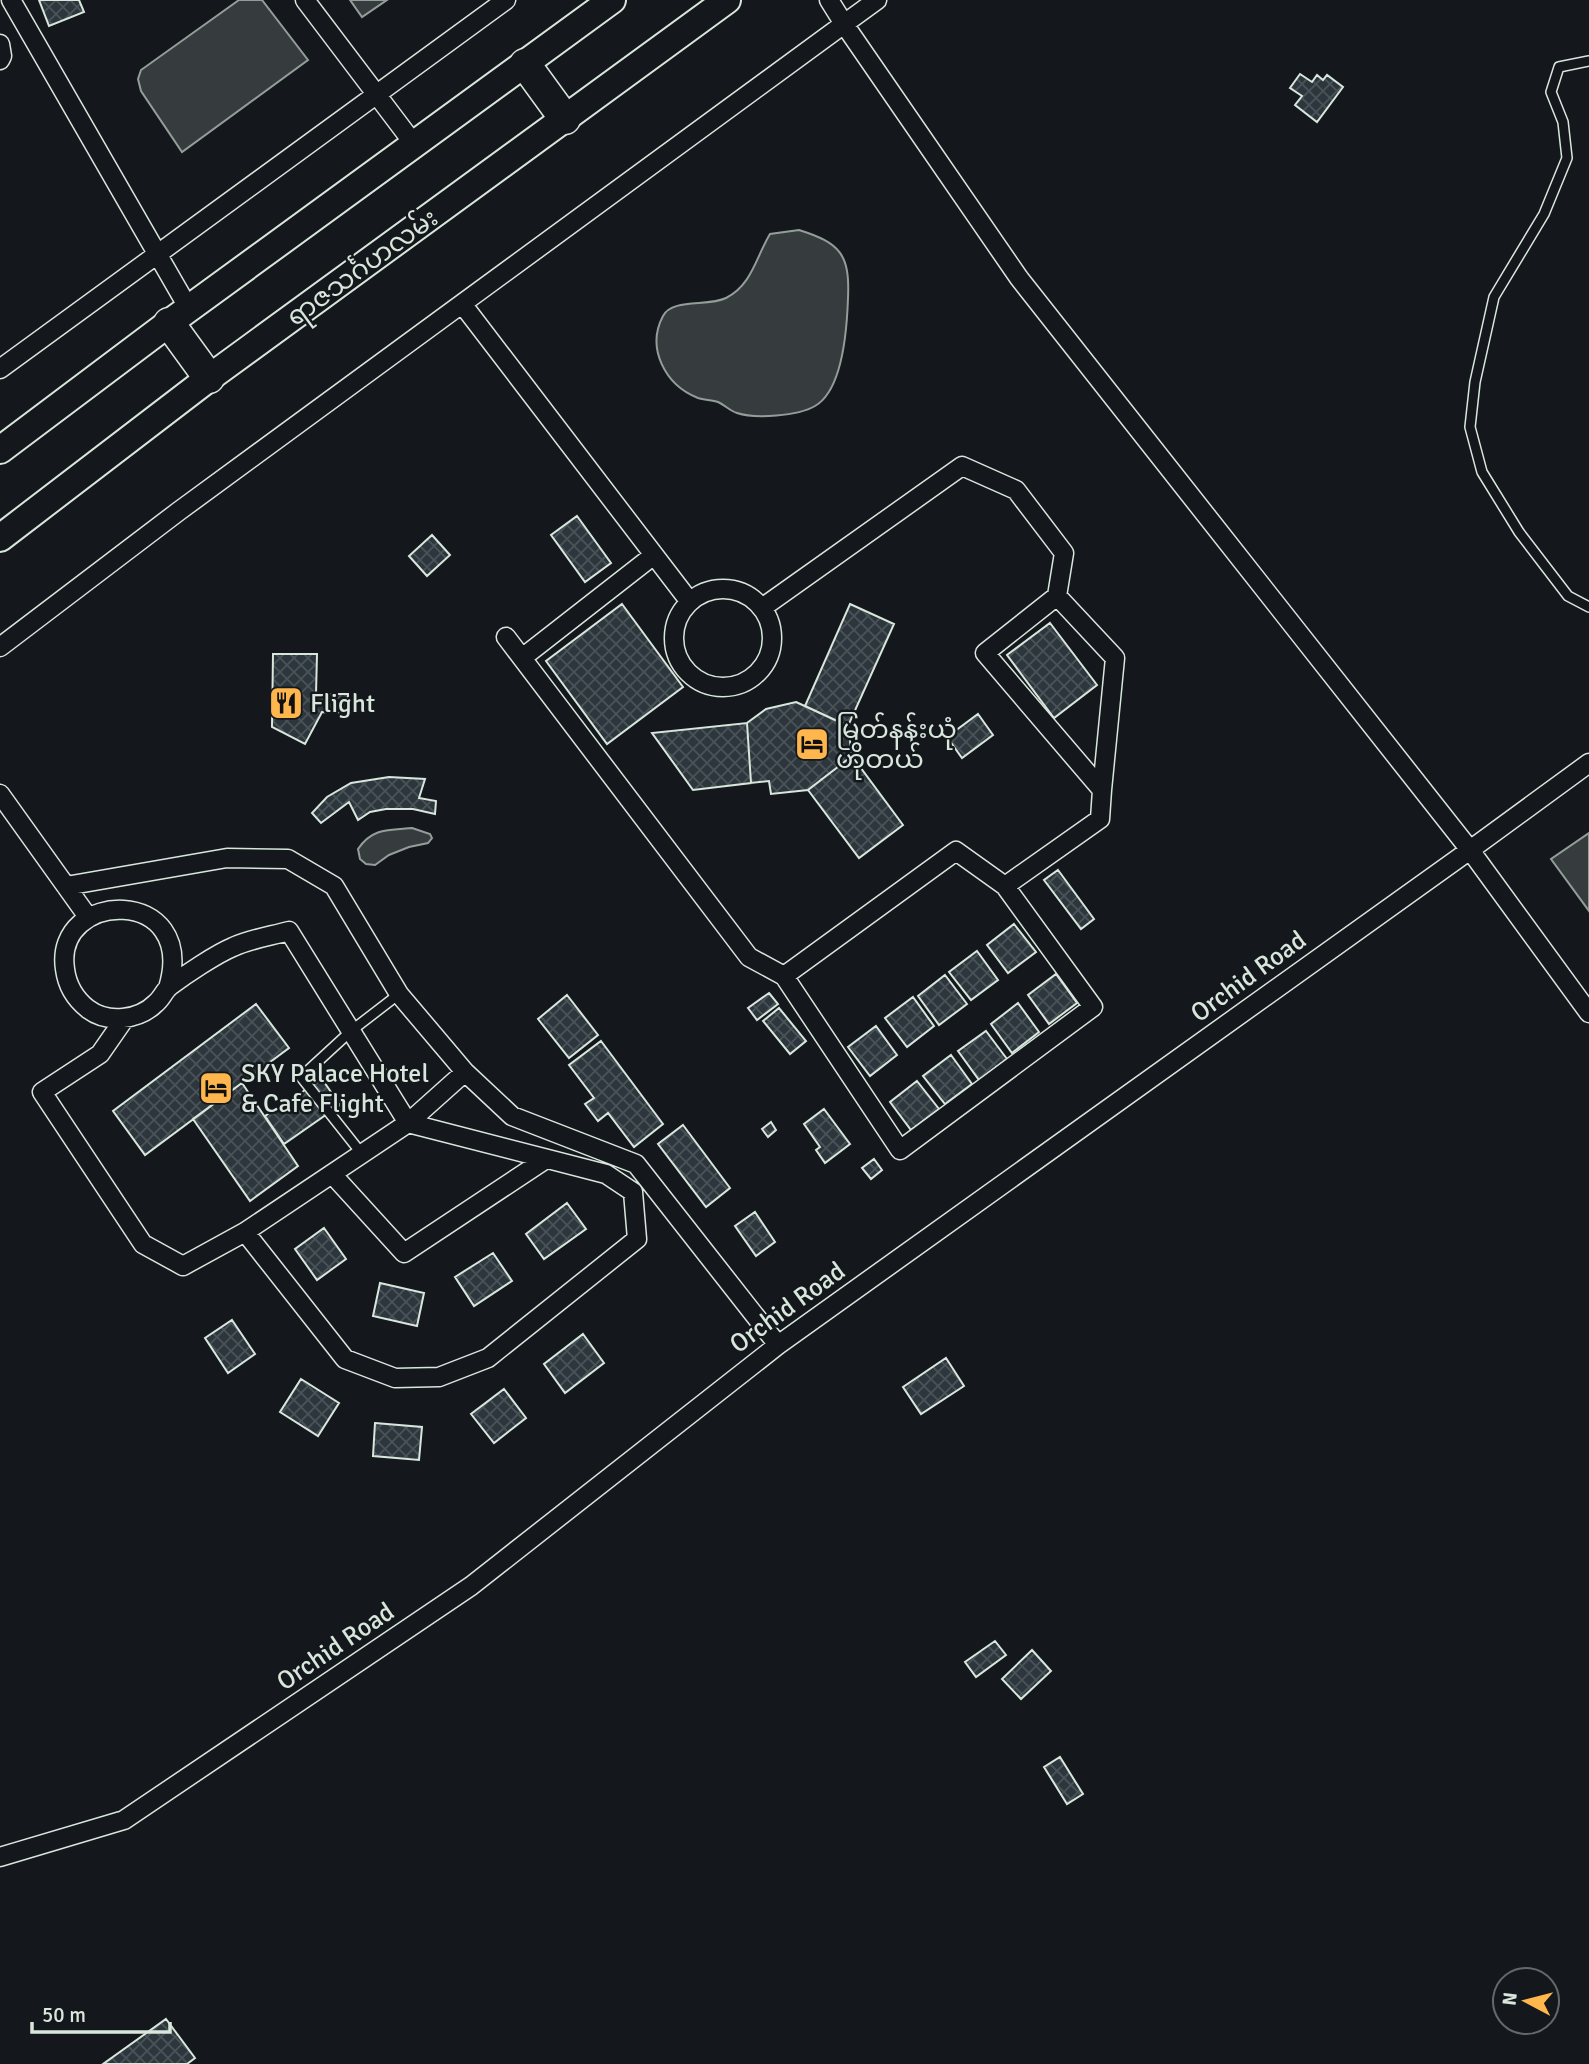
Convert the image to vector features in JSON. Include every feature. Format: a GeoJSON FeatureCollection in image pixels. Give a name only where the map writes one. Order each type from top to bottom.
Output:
{"type":"FeatureCollection","features":[{"type":"Feature","properties":{"kind":"highway"},"geometry":{"type":"LineString","coordinates":[[525,64],[565,119]]}},
{"type":"Feature","properties":{"kind":"highway"},"geometry":{"type":"LineString","coordinates":[[179,316],[209,378]]}},
{"type":"Feature","properties":{"kind":"main road"},"geometry":{"type":"LineString","coordinates":[[0,450],[612,0]]}},
{"type":"Feature","properties":{"kind":"main road","name":"ရာဇသင်္ဂဟလမ်း"},"geometry":{"type":"LineString","coordinates":[[0,538],[209,378],[727,0]]}},
{"type":"Feature","properties":{"kind":"street"},"geometry":{"type":"LineString","coordinates":[[11,0],[156,256],[179,316]]}},
{"type":"Feature","properties":{"kind":"street"},"geometry":{"type":"LineString","coordinates":[[305,0],[375,96],[414,144]]}},
{"type":"Feature","properties":{"kind":"street"},"geometry":{"type":"LineString","coordinates":[[0,369],[506,0]]}},
{"type":"Feature","properties":{"kind":"street"},"geometry":{"type":"LineString","coordinates":[[829,0],[1019,278],[1470,850],[1589,1013]]}},
{"type":"Feature","properties":{"kind":"street"},"geometry":{"type":"LineString","coordinates":[[0,647],[178,511],[877,0]]}},
{"type":"Feature","properties":{"kind":"street"},"geometry":{"type":"LineString","coordinates":[[0,44],[0,60]]}},
{"type":"Feature","properties":{"kind":"street"},"geometry":{"type":"LineString","coordinates":[[463,305],[690,602]]}},
{"type":"Feature","properties":{"kind":"street"},"geometry":{"type":"LineString","coordinates":[[762,608],[962,466],[1016,490],[1064,553],[1057,596],[985,653],[1102,790]]}},
{"type":"Feature","properties":{"kind":"street"},"geometry":{"type":"LineString","coordinates":[[522,658],[654,555]]}},
{"type":"Feature","properties":{"kind":"street"},"geometry":{"type":"LineString","coordinates":[[719,589],[750,597],[762,608],[769,622],[772,638],[770,654],[762,668],[750,679],[735,686],[720,687],[704,683],[690,675],[680,662],[675,646],[675,630],[690,602],[704,593],[719,589]]}},
{"type":"Feature","properties":{"kind":"street"},"geometry":{"type":"LineString","coordinates":[[1004,886],[1100,820],[1115,658],[1057,596]]}},
{"type":"Feature","properties":{"kind":"street"},"geometry":{"type":"LineString","coordinates":[[506,637],[749,957],[784,976],[900,1150],[1093,1007],[1004,886],[956,851],[784,976]]}},
{"type":"Feature","properties":{"kind":"street","name":"Orchid Road"},"geometry":{"type":"LineString","coordinates":[[0,1857],[124,1820],[471,1586],[778,1345],[1589,763]]}},
{"type":"Feature","properties":{"kind":"street"},"geometry":{"type":"LineString","coordinates":[[0,794],[88,917]]}},
{"type":"Feature","properties":{"kind":"street"},"geometry":{"type":"LineString","coordinates":[[66,886],[227,858],[288,859],[334,886],[399,994],[465,1072],[512,1116],[636,1164],[778,1345]]}},
{"type":"Feature","properties":{"kind":"street"},"geometry":{"type":"LineString","coordinates":[[168,988],[173,971],[172,953],[166,936],[155,922],[139,912],[122,908],[104,910],[88,917],[75,930],[66,946],[64,964],[67,983],[76,999],[90,1010],[107,1017],[125,1018],[143,1013],[157,1002],[168,988],[233,946],[289,931],[408,1123],[606,1174],[634,1192],[637,1239],[488,1358],[439,1377],[396,1378],[345,1359],[245,1232]]}},
{"type":"Feature","properties":{"kind":"street"},"geometry":{"type":"LineString","coordinates":[[125,1018],[100,1054],[42,1092],[143,1244],[183,1266],[245,1232],[408,1123],[465,1072]]}},
{"type":"Feature","properties":{"kind":"street"},"geometry":{"type":"LineString","coordinates":[[332,1174],[404,1253],[546,1159]]}},
{"type":"Feature","properties":{"kind":"lane"},"geometry":{"type":"LineString","coordinates":[[1589,61],[1559,67],[1550,92],[1563,122],[1567,158],[1544,214],[1494,297],[1475,382],[1470,428],[1482,472],[1519,532],[1568,596],[1589,607]]}},
{"type":"Feature","properties":{"kind":"lane"},"geometry":{"type":"LineString","coordinates":[[362,1154],[301,1077],[351,1031],[399,994]]}},
{"type":"Feature","properties":{"kind":"shaded area"},"geometry":{"type":"Polygon","coordinates":[[[239,0],[262,0],[308,60],[182,152],[141,91],[138,79],[141,70],[239,0]]]}},
{"type":"Feature","properties":{"kind":"shaded area"},"geometry":{"type":"Polygon","coordinates":[[[350,0],[387,0],[362,17],[350,0]]]}},
{"type":"Feature","properties":{"kind":"shaded area"},"geometry":{"type":"Polygon","coordinates":[[[799,230],[833,246],[840,252],[847,271],[845,341],[832,387],[815,406],[776,416],[737,413],[718,402],[698,398],[686,392],[668,375],[658,353],[658,328],[663,316],[674,307],[726,298],[748,278],[770,234],[799,230]]]}},
{"type":"Feature","properties":{"kind":"shaded area"},"geometry":{"type":"Polygon","coordinates":[[[412,828],[430,834],[432,838],[428,843],[389,855],[375,865],[366,864],[360,859],[358,849],[369,837],[381,831],[412,828]]]}},
{"type":"Feature","properties":{"kind":"shaded area"},"geometry":{"type":"Polygon","coordinates":[[[1589,833],[1589,911],[1551,859],[1589,833]]]}},
{"type":"Feature","properties":{"kind":"building"},"geometry":{"type":"Polygon","coordinates":[[[39,0],[79,0],[84,12],[49,26],[39,0]]]}},
{"type":"Feature","properties":{"kind":"building"},"geometry":{"type":"Polygon","coordinates":[[[1300,74],[1312,82],[1317,75],[1323,80],[1327,75],[1343,87],[1317,122],[1295,105],[1302,96],[1290,88],[1300,74]]]}},
{"type":"Feature","properties":{"kind":"building"},"geometry":{"type":"Polygon","coordinates":[[[577,516],[611,563],[585,582],[551,535],[577,516]]]}},
{"type":"Feature","properties":{"kind":"building"},"geometry":{"type":"Polygon","coordinates":[[[432,535],[450,555],[427,576],[409,556],[432,535]]]}},
{"type":"Feature","properties":{"kind":"building"},"geometry":{"type":"Polygon","coordinates":[[[622,604],[683,687],[607,744],[546,661],[622,604]]]}},
{"type":"Feature","properties":{"kind":"building"},"geometry":{"type":"Polygon","coordinates":[[[850,604],[894,624],[848,726],[805,706],[850,604]]]}},
{"type":"Feature","properties":{"kind":"building"},"geometry":{"type":"Polygon","coordinates":[[[1050,623],[1097,685],[1054,718],[1007,655],[1050,623]]]}},
{"type":"Feature","properties":{"kind":"building"},"geometry":{"type":"Polygon","coordinates":[[[273,654],[317,654],[316,694],[348,694],[348,713],[322,712],[305,744],[272,727],[273,654]]]}},
{"type":"Feature","properties":{"kind":"building"},"geometry":{"type":"Polygon","coordinates":[[[796,702],[848,726],[852,756],[808,790],[771,794],[769,781],[751,783],[747,723],[766,709],[796,702]]]}},
{"type":"Feature","properties":{"kind":"building"},"geometry":{"type":"Polygon","coordinates":[[[978,714],[993,735],[962,758],[947,737],[978,714]]]}},
{"type":"Feature","properties":{"kind":"building"},"geometry":{"type":"Polygon","coordinates":[[[747,723],[751,783],[693,790],[652,733],[747,723]]]}},
{"type":"Feature","properties":{"kind":"building"},"geometry":{"type":"Polygon","coordinates":[[[852,756],[903,825],[859,858],[808,790],[852,756]]]}},
{"type":"Feature","properties":{"kind":"building"},"geometry":{"type":"Polygon","coordinates":[[[389,777],[425,779],[419,798],[436,801],[435,814],[413,809],[386,809],[370,812],[358,820],[349,802],[321,823],[312,813],[327,797],[351,783],[389,777]]]}},
{"type":"Feature","properties":{"kind":"building"},"geometry":{"type":"Polygon","coordinates":[[[1058,870],[1094,919],[1081,929],[1044,880],[1058,870]]]}},
{"type":"Feature","properties":{"kind":"building"},"geometry":{"type":"Polygon","coordinates":[[[1014,924],[1036,952],[1008,973],[987,945],[1014,924]]]}},
{"type":"Feature","properties":{"kind":"building"},"geometry":{"type":"Polygon","coordinates":[[[977,951],[998,980],[971,1000],[949,972],[977,951]]]}},
{"type":"Feature","properties":{"kind":"building"},"geometry":{"type":"Polygon","coordinates":[[[1056,974],[1077,1003],[1049,1024],[1028,995],[1056,974]]]}},
{"type":"Feature","properties":{"kind":"building"},"geometry":{"type":"Polygon","coordinates":[[[945,975],[967,1004],[939,1025],[918,996],[945,975]]]}},
{"type":"Feature","properties":{"kind":"building"},"geometry":{"type":"Polygon","coordinates":[[[769,993],[778,1004],[757,1020],[748,1008],[769,993]]]}},
{"type":"Feature","properties":{"kind":"building"},"geometry":{"type":"Polygon","coordinates":[[[567,995],[598,1035],[569,1058],[538,1019],[567,995]]]}},
{"type":"Feature","properties":{"kind":"building"},"geometry":{"type":"Polygon","coordinates":[[[913,997],[934,1026],[907,1047],[885,1018],[913,997]]]}},
{"type":"Feature","properties":{"kind":"building"},"geometry":{"type":"Polygon","coordinates":[[[1018,1003],[1039,1032],[1012,1053],[991,1024],[1018,1003]]]}},
{"type":"Feature","properties":{"kind":"building"},"geometry":{"type":"Polygon","coordinates":[[[256,1004],[289,1048],[145,1155],[113,1111],[256,1004]]]}},
{"type":"Feature","properties":{"kind":"building"},"geometry":{"type":"Polygon","coordinates":[[[779,1008],[806,1041],[790,1054],[763,1021],[779,1008]]]}},
{"type":"Feature","properties":{"kind":"building"},"geometry":{"type":"Polygon","coordinates":[[[876,1026],[897,1055],[870,1076],[848,1047],[876,1026]]]}},
{"type":"Feature","properties":{"kind":"building"},"geometry":{"type":"Polygon","coordinates":[[[986,1031],[1007,1059],[979,1080],[958,1051],[986,1031]]]}},
{"type":"Feature","properties":{"kind":"building"},"geometry":{"type":"Polygon","coordinates":[[[601,1041],[663,1124],[634,1147],[608,1113],[598,1121],[585,1104],[594,1098],[569,1065],[601,1041]]]}},
{"type":"Feature","properties":{"kind":"building"},"geometry":{"type":"Polygon","coordinates":[[[951,1055],[972,1084],[945,1104],[923,1076],[951,1055]]]}},
{"type":"Feature","properties":{"kind":"building"},"geometry":{"type":"Polygon","coordinates":[[[322,1079],[340,1105],[284,1144],[265,1116],[322,1079]]]}},
{"type":"Feature","properties":{"kind":"building"},"geometry":{"type":"Polygon","coordinates":[[[917,1081],[939,1109],[911,1130],[890,1102],[917,1081]]]}},
{"type":"Feature","properties":{"kind":"building"},"geometry":{"type":"Polygon","coordinates":[[[242,1083],[298,1166],[250,1201],[193,1119],[242,1083]]]}},
{"type":"Feature","properties":{"kind":"building"},"geometry":{"type":"Polygon","coordinates":[[[824,1109],[850,1144],[825,1163],[816,1150],[820,1147],[804,1124],[824,1109]]]}},
{"type":"Feature","properties":{"kind":"building"},"geometry":{"type":"Polygon","coordinates":[[[771,1122],[776,1130],[768,1137],[762,1129],[771,1122]]]}},
{"type":"Feature","properties":{"kind":"building"},"geometry":{"type":"Polygon","coordinates":[[[683,1125],[730,1188],[706,1207],[658,1144],[683,1125]]]}},
{"type":"Feature","properties":{"kind":"building"},"geometry":{"type":"Polygon","coordinates":[[[874,1159],[882,1170],[871,1179],[862,1168],[874,1159]]]}},
{"type":"Feature","properties":{"kind":"building"},"geometry":{"type":"Polygon","coordinates":[[[567,1203],[586,1229],[544,1259],[526,1234],[567,1203]]]}},
{"type":"Feature","properties":{"kind":"building"},"geometry":{"type":"Polygon","coordinates":[[[755,1212],[775,1242],[756,1256],[735,1226],[755,1212]]]}},
{"type":"Feature","properties":{"kind":"building"},"geometry":{"type":"Polygon","coordinates":[[[324,1228],[346,1259],[317,1280],[295,1249],[324,1228]]]}},
{"type":"Feature","properties":{"kind":"building"},"geometry":{"type":"Polygon","coordinates":[[[493,1253],[512,1281],[474,1306],[455,1277],[493,1253]]]}},
{"type":"Feature","properties":{"kind":"building"},"geometry":{"type":"Polygon","coordinates":[[[380,1283],[424,1293],[417,1326],[373,1316],[380,1283]]]}},
{"type":"Feature","properties":{"kind":"building"},"geometry":{"type":"Polygon","coordinates":[[[232,1320],[255,1354],[228,1373],[205,1338],[232,1320]]]}},
{"type":"Feature","properties":{"kind":"building"},"geometry":{"type":"Polygon","coordinates":[[[583,1334],[604,1363],[565,1393],[544,1364],[583,1334]]]}},
{"type":"Feature","properties":{"kind":"building"},"geometry":{"type":"Polygon","coordinates":[[[946,1358],[964,1386],[921,1414],[903,1387],[946,1358]]]}},
{"type":"Feature","properties":{"kind":"building"},"geometry":{"type":"Polygon","coordinates":[[[301,1379],[339,1403],[318,1436],[280,1412],[301,1379]]]}},
{"type":"Feature","properties":{"kind":"building"},"geometry":{"type":"Polygon","coordinates":[[[504,1389],[526,1418],[494,1443],[471,1414],[504,1389]]]}},
{"type":"Feature","properties":{"kind":"building"},"geometry":{"type":"Polygon","coordinates":[[[375,1423],[422,1427],[419,1460],[373,1456],[375,1423]]]}},
{"type":"Feature","properties":{"kind":"building"},"geometry":{"type":"Polygon","coordinates":[[[995,1641],[1006,1655],[976,1677],[965,1662],[995,1641]]]}},
{"type":"Feature","properties":{"kind":"building"},"geometry":{"type":"Polygon","coordinates":[[[1032,1650],[1051,1671],[1021,1699],[1002,1679],[1032,1650]]]}},
{"type":"Feature","properties":{"kind":"building"},"geometry":{"type":"Polygon","coordinates":[[[1060,1757],[1083,1794],[1067,1804],[1044,1767],[1060,1757]]]}},
{"type":"Feature","properties":{"kind":"building"},"geometry":{"type":"Polygon","coordinates":[[[166,2019],[195,2058],[187,2064],[103,2064],[166,2019]]]}},
{"type":"Feature","properties":{"kind":"place","name":"Flight"},"geometry":{"type":"Point","coordinates":[286,703]}},
{"type":"Feature","properties":{"kind":"place","name":"မြတ်နန်းယုံ ဟိုတယ်"},"geometry":{"type":"Point","coordinates":[812,744]}},
{"type":"Feature","properties":{"kind":"place","name":"SKY Palace Hotel & Cafe Flight"},"geometry":{"type":"Point","coordinates":[216,1088]}}]}
